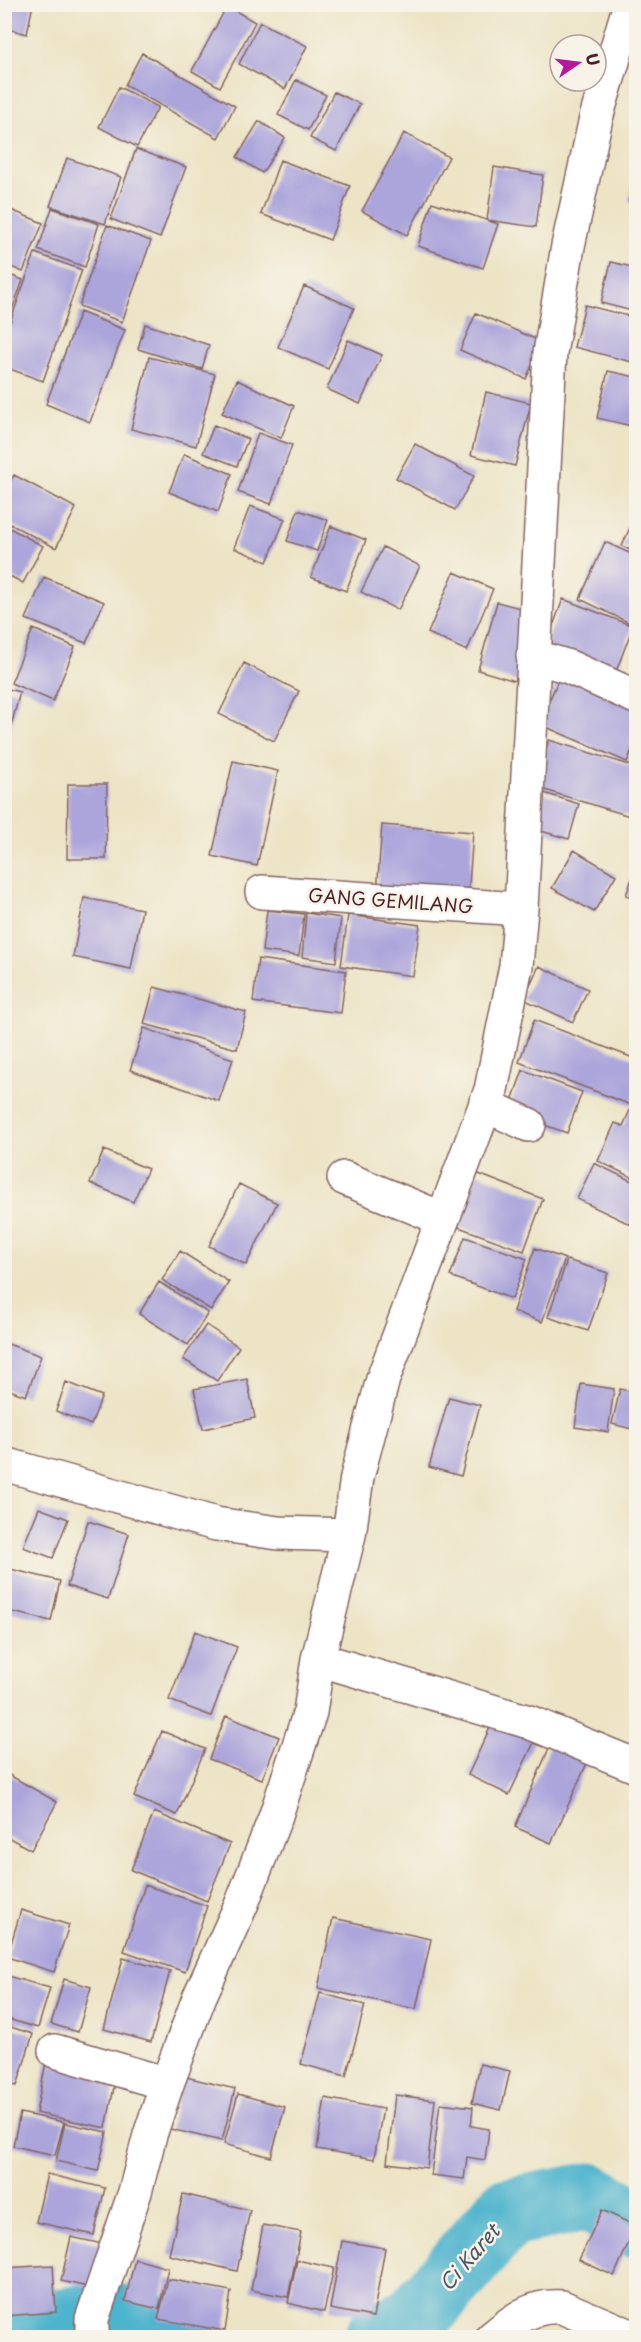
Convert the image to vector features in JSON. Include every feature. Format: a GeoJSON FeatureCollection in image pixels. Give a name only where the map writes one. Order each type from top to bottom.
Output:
{"type":"FeatureCollection","features":[{"type":"Feature","properties":{"kind":"street"},"geometry":{"type":"LineString","coordinates":[[94,2321],[166,2084],[275,1818],[310,1712],[318,1659],[349,1534],[357,1477],[383,1379],[491,1090],[516,966],[521,909],[550,353],[568,246],[593,130],[630,4]]}},
{"type":"Feature","properties":{"kind":"street"},"geometry":{"type":"LineString","coordinates":[[533,656],[569,666],[636,697]]}},
{"type":"Feature","properties":{"kind":"street","name":"GANG GEMILANG"},"geometry":{"type":"LineString","coordinates":[[262,892],[521,909]]}},
{"type":"Feature","properties":{"kind":"street"},"geometry":{"type":"LineString","coordinates":[[485,1106],[529,1125]]}},
{"type":"Feature","properties":{"kind":"street"},"geometry":{"type":"LineString","coordinates":[[344,1178],[443,1219]]}},
{"type":"Feature","properties":{"kind":"street"},"geometry":{"type":"LineString","coordinates":[[4,1464],[216,1524],[278,1533],[349,1534]]}},
{"type":"Feature","properties":{"kind":"street"},"geometry":{"type":"LineString","coordinates":[[318,1659],[529,1722],[636,1766]]}},
{"type":"Feature","properties":{"kind":"street"},"geometry":{"type":"LineString","coordinates":[[55,2052],[166,2084]]}},
{"type":"Feature","properties":{"kind":"street"},"geometry":{"type":"LineString","coordinates":[[492,2337],[528,2312],[551,2306],[562,2307],[635,2337]]}},
{"type":"Feature","properties":{"kind":"building"},"geometry":{"type":"Polygon","coordinates":[[[4,4],[33,4],[27,34],[4,28],[4,4]]]}},
{"type":"Feature","properties":{"kind":"building"},"geometry":{"type":"Polygon","coordinates":[[[227,6],[255,22],[220,87],[192,71],[227,6]]]}},
{"type":"Feature","properties":{"kind":"building"},"geometry":{"type":"Polygon","coordinates":[[[260,22],[307,46],[285,89],[239,64],[260,22]]]}},
{"type":"Feature","properties":{"kind":"building"},"geometry":{"type":"Polygon","coordinates":[[[142,53],[235,106],[218,138],[125,85],[142,53]]]}},
{"type":"Feature","properties":{"kind":"building"},"geometry":{"type":"Polygon","coordinates":[[[296,80],[326,95],[308,130],[278,115],[296,80]]]}},
{"type":"Feature","properties":{"kind":"building"},"geometry":{"type":"Polygon","coordinates":[[[119,87],[158,107],[137,147],[99,127],[119,87]]]}},
{"type":"Feature","properties":{"kind":"building"},"geometry":{"type":"Polygon","coordinates":[[[334,92],[360,104],[336,151],[310,138],[334,92]]]}},
{"type":"Feature","properties":{"kind":"building"},"geometry":{"type":"Polygon","coordinates":[[[259,121],[285,138],[262,173],[237,157],[259,121]]]}},
{"type":"Feature","properties":{"kind":"building"},"geometry":{"type":"Polygon","coordinates":[[[404,133],[449,157],[407,235],[362,211],[404,133]]]}},
{"type":"Feature","properties":{"kind":"building"},"geometry":{"type":"Polygon","coordinates":[[[136,149],[186,167],[160,238],[111,219],[136,149]]]}},
{"type":"Feature","properties":{"kind":"building"},"geometry":{"type":"Polygon","coordinates":[[[67,158],[121,177],[105,224],[50,206],[67,158]]]}},
{"type":"Feature","properties":{"kind":"building"},"geometry":{"type":"Polygon","coordinates":[[[280,160],[350,186],[330,240],[261,214],[280,160]]]}},
{"type":"Feature","properties":{"kind":"building"},"geometry":{"type":"Polygon","coordinates":[[[494,167],[543,175],[536,227],[487,220],[494,167]]]}},
{"type":"Feature","properties":{"kind":"building"},"geometry":{"type":"Polygon","coordinates":[[[636,171],[636,202],[629,201],[636,171]]]}},
{"type":"Feature","properties":{"kind":"building"},"geometry":{"type":"Polygon","coordinates":[[[432,202],[498,224],[483,268],[418,246],[432,202]]]}},
{"type":"Feature","properties":{"kind":"building"},"geometry":{"type":"Polygon","coordinates":[[[6,208],[43,223],[23,272],[4,264],[6,208]]]}},
{"type":"Feature","properties":{"kind":"building"},"geometry":{"type":"Polygon","coordinates":[[[52,208],[99,224],[85,267],[38,250],[52,208]]]}},
{"type":"Feature","properties":{"kind":"building"},"geometry":{"type":"Polygon","coordinates":[[[107,225],[151,241],[122,322],[79,306],[107,225]]]}},
{"type":"Feature","properties":{"kind":"building"},"geometry":{"type":"Polygon","coordinates":[[[35,253],[82,270],[43,381],[4,367],[4,339],[35,253]]]}},
{"type":"Feature","properties":{"kind":"building"},"geometry":{"type":"Polygon","coordinates":[[[611,262],[636,268],[636,312],[601,303],[611,262]]]}},
{"type":"Feature","properties":{"kind":"building"},"geometry":{"type":"Polygon","coordinates":[[[4,273],[23,280],[5,329],[4,329],[4,273]]]}},
{"type":"Feature","properties":{"kind":"building"},"geometry":{"type":"Polygon","coordinates":[[[304,286],[354,308],[328,369],[278,347],[304,286]]]}},
{"type":"Feature","properties":{"kind":"building"},"geometry":{"type":"Polygon","coordinates":[[[585,305],[636,318],[636,363],[574,347],[585,305]]]}},
{"type":"Feature","properties":{"kind":"building"},"geometry":{"type":"Polygon","coordinates":[[[80,312],[125,330],[90,422],[46,404],[80,312]]]}},
{"type":"Feature","properties":{"kind":"building"},"geometry":{"type":"Polygon","coordinates":[[[476,313],[542,342],[526,379],[460,350],[476,313]]]}},
{"type":"Feature","properties":{"kind":"building"},"geometry":{"type":"Polygon","coordinates":[[[145,324],[209,345],[202,369],[138,349],[145,324]]]}},
{"type":"Feature","properties":{"kind":"building"},"geometry":{"type":"Polygon","coordinates":[[[348,340],[382,355],[360,404],[327,389],[348,340]]]}},
{"type":"Feature","properties":{"kind":"building"},"geometry":{"type":"Polygon","coordinates":[[[149,357],[215,374],[196,446],[131,429],[149,357]]]}},
{"type":"Feature","properties":{"kind":"building"},"geometry":{"type":"Polygon","coordinates":[[[608,371],[636,377],[636,427],[597,418],[608,371]]]}},
{"type":"Feature","properties":{"kind":"building"},"geometry":{"type":"Polygon","coordinates":[[[237,380],[294,406],[281,438],[222,413],[237,380]]]}},
{"type":"Feature","properties":{"kind":"building"},"geometry":{"type":"Polygon","coordinates":[[[486,392],[531,403],[515,466],[471,455],[486,392]]]}},
{"type":"Feature","properties":{"kind":"building"},"geometry":{"type":"Polygon","coordinates":[[[214,425],[248,439],[237,466],[203,453],[214,425]]]}},
{"type":"Feature","properties":{"kind":"building"},"geometry":{"type":"Polygon","coordinates":[[[258,433],[292,445],[271,504],[238,492],[258,433]]]}},
{"type":"Feature","properties":{"kind":"building"},"geometry":{"type":"Polygon","coordinates":[[[415,444],[474,476],[455,510],[396,478],[415,444]]]}},
{"type":"Feature","properties":{"kind":"building"},"geometry":{"type":"Polygon","coordinates":[[[184,454],[232,474],[218,512],[169,492],[184,454]]]}},
{"type":"Feature","properties":{"kind":"building"},"geometry":{"type":"Polygon","coordinates":[[[14,475],[76,508],[56,548],[4,521],[4,493],[14,475]]]}},
{"type":"Feature","properties":{"kind":"building"},"geometry":{"type":"Polygon","coordinates":[[[250,506],[285,519],[267,562],[234,548],[250,506]]]}},
{"type":"Feature","properties":{"kind":"building"},"geometry":{"type":"Polygon","coordinates":[[[298,510],[328,520],[317,551],[287,541],[298,510]]]}},
{"type":"Feature","properties":{"kind":"building"},"geometry":{"type":"Polygon","coordinates":[[[636,514],[636,553],[622,546],[636,514]]]}},
{"type":"Feature","properties":{"kind":"building"},"geometry":{"type":"Polygon","coordinates":[[[4,525],[43,546],[23,583],[4,573],[4,525]]]}},
{"type":"Feature","properties":{"kind":"building"},"geometry":{"type":"Polygon","coordinates":[[[331,526],[366,540],[346,591],[311,577],[331,526]]]}},
{"type":"Feature","properties":{"kind":"building"},"geometry":{"type":"Polygon","coordinates":[[[605,542],[636,556],[636,626],[580,599],[605,542]]]}},
{"type":"Feature","properties":{"kind":"building"},"geometry":{"type":"Polygon","coordinates":[[[383,547],[420,566],[398,610],[361,592],[383,547]]]}},
{"type":"Feature","properties":{"kind":"building"},"geometry":{"type":"Polygon","coordinates":[[[454,572],[493,589],[467,651],[428,633],[454,572]]]}},
{"type":"Feature","properties":{"kind":"building"},"geometry":{"type":"Polygon","coordinates":[[[44,577],[104,602],[86,643],[26,619],[44,577]]]}},
{"type":"Feature","properties":{"kind":"building"},"geometry":{"type":"Polygon","coordinates":[[[563,599],[633,626],[613,680],[543,653],[563,599]]]}},
{"type":"Feature","properties":{"kind":"building"},"geometry":{"type":"Polygon","coordinates":[[[497,602],[528,610],[522,683],[478,670],[497,602]]]}},
{"type":"Feature","properties":{"kind":"building"},"geometry":{"type":"Polygon","coordinates":[[[33,629],[75,647],[53,701],[11,683],[33,629]]]}},
{"type":"Feature","properties":{"kind":"building"},"geometry":{"type":"Polygon","coordinates":[[[244,663],[299,691],[274,741],[219,714],[244,663]]]}},
{"type":"Feature","properties":{"kind":"building"},"geometry":{"type":"Polygon","coordinates":[[[563,669],[636,702],[636,740],[627,762],[539,724],[563,669]]]}},
{"type":"Feature","properties":{"kind":"building"},"geometry":{"type":"Polygon","coordinates":[[[4,688],[20,692],[5,749],[4,749],[4,688]]]}},
{"type":"Feature","properties":{"kind":"building"},"geometry":{"type":"Polygon","coordinates":[[[549,740],[636,767],[636,818],[535,787],[549,740]]]}},
{"type":"Feature","properties":{"kind":"building"},"geometry":{"type":"Polygon","coordinates":[[[233,761],[278,771],[257,866],[212,856],[233,761]]]}},
{"type":"Feature","properties":{"kind":"building"},"geometry":{"type":"Polygon","coordinates":[[[68,784],[107,784],[106,859],[67,859],[68,784]]]}},
{"type":"Feature","properties":{"kind":"building"},"geometry":{"type":"Polygon","coordinates":[[[544,793],[579,804],[569,839],[534,829],[544,793]]]}},
{"type":"Feature","properties":{"kind":"building"},"geometry":{"type":"Polygon","coordinates":[[[382,825],[473,832],[468,899],[377,892],[382,825]]]}},
{"type":"Feature","properties":{"kind":"building"},"geometry":{"type":"Polygon","coordinates":[[[574,850],[616,875],[594,912],[552,888],[574,850]]]}},
{"type":"Feature","properties":{"kind":"building"},"geometry":{"type":"Polygon","coordinates":[[[636,868],[636,899],[626,895],[636,868]]]}},
{"type":"Feature","properties":{"kind":"building"},"geometry":{"type":"Polygon","coordinates":[[[84,898],[142,909],[131,969],[73,957],[84,898]]]}},
{"type":"Feature","properties":{"kind":"building"},"geometry":{"type":"Polygon","coordinates":[[[267,910],[304,914],[299,956],[262,951],[267,910]]]}},
{"type":"Feature","properties":{"kind":"building"},"geometry":{"type":"Polygon","coordinates":[[[306,913],[341,918],[336,962],[302,957],[306,913]]]}},
{"type":"Feature","properties":{"kind":"building"},"geometry":{"type":"Polygon","coordinates":[[[348,915],[420,925],[413,976],[341,966],[348,915]]]}},
{"type":"Feature","properties":{"kind":"building"},"geometry":{"type":"Polygon","coordinates":[[[258,959],[346,971],[341,1013],[253,1002],[258,959]]]}},
{"type":"Feature","properties":{"kind":"building"},"geometry":{"type":"Polygon","coordinates":[[[539,966],[588,989],[573,1022],[523,999],[539,966]]]}},
{"type":"Feature","properties":{"kind":"building"},"geometry":{"type":"Polygon","coordinates":[[[154,987],[246,1012],[237,1049],[144,1024],[154,987]]]}},
{"type":"Feature","properties":{"kind":"building"},"geometry":{"type":"Polygon","coordinates":[[[534,1020],[636,1059],[636,1090],[631,1105],[519,1062],[534,1020]]]}},
{"type":"Feature","properties":{"kind":"building"},"geometry":{"type":"Polygon","coordinates":[[[144,1028],[233,1059],[219,1101],[130,1070],[144,1028]]]}},
{"type":"Feature","properties":{"kind":"building"},"geometry":{"type":"Polygon","coordinates":[[[523,1070],[582,1092],[567,1133],[508,1112],[523,1070]]]}},
{"type":"Feature","properties":{"kind":"building"},"geometry":{"type":"Polygon","coordinates":[[[636,1096],[636,1179],[598,1161],[615,1123],[623,1126],[636,1096]]]}},
{"type":"Feature","properties":{"kind":"building"},"geometry":{"type":"Polygon","coordinates":[[[104,1150],[148,1169],[133,1202],[90,1183],[104,1150]]]}},
{"type":"Feature","properties":{"kind":"building"},"geometry":{"type":"Polygon","coordinates":[[[594,1163],[636,1183],[636,1227],[577,1199],[594,1163]]]}},
{"type":"Feature","properties":{"kind":"building"},"geometry":{"type":"Polygon","coordinates":[[[476,1173],[543,1199],[524,1251],[456,1226],[476,1173]]]}},
{"type":"Feature","properties":{"kind":"building"},"geometry":{"type":"Polygon","coordinates":[[[239,1184],[277,1203],[246,1265],[209,1246],[239,1184]]]}},
{"type":"Feature","properties":{"kind":"building"},"geometry":{"type":"Polygon","coordinates":[[[465,1237],[527,1259],[512,1299],[450,1276],[465,1237]]]}},
{"type":"Feature","properties":{"kind":"building"},"geometry":{"type":"Polygon","coordinates":[[[535,1248],[565,1259],[542,1322],[513,1311],[535,1248]]]}},
{"type":"Feature","properties":{"kind":"building"},"geometry":{"type":"Polygon","coordinates":[[[180,1251],[229,1282],[211,1310],[162,1280],[180,1251]]]}},
{"type":"Feature","properties":{"kind":"building"},"geometry":{"type":"Polygon","coordinates":[[[567,1260],[608,1273],[588,1331],[548,1317],[567,1260]]]}},
{"type":"Feature","properties":{"kind":"building"},"geometry":{"type":"Polygon","coordinates":[[[159,1282],[208,1313],[188,1345],[139,1314],[159,1282]]]}},
{"type":"Feature","properties":{"kind":"building"},"geometry":{"type":"Polygon","coordinates":[[[206,1325],[239,1347],[217,1381],[183,1359],[206,1325]]]}},
{"type":"Feature","properties":{"kind":"building"},"geometry":{"type":"Polygon","coordinates":[[[8,1344],[41,1356],[26,1396],[4,1388],[4,1353],[8,1344]]]}},
{"type":"Feature","properties":{"kind":"building"},"geometry":{"type":"Polygon","coordinates":[[[247,1379],[255,1418],[203,1429],[194,1389],[247,1379]]]}},
{"type":"Feature","properties":{"kind":"building"},"geometry":{"type":"Polygon","coordinates":[[[66,1382],[102,1396],[91,1425],[56,1411],[66,1382]]]}},
{"type":"Feature","properties":{"kind":"building"},"geometry":{"type":"Polygon","coordinates":[[[581,1384],[614,1389],[608,1432],[575,1427],[581,1384]]]}},
{"type":"Feature","properties":{"kind":"building"},"geometry":{"type":"Polygon","coordinates":[[[620,1389],[636,1393],[636,1430],[612,1424],[620,1389]]]}},
{"type":"Feature","properties":{"kind":"building"},"geometry":{"type":"Polygon","coordinates":[[[449,1397],[480,1405],[461,1476],[429,1467],[449,1397]]]}},
{"type":"Feature","properties":{"kind":"building"},"geometry":{"type":"Polygon","coordinates":[[[39,1508],[68,1519],[53,1558],[23,1547],[39,1508]]]}},
{"type":"Feature","properties":{"kind":"building"},"geometry":{"type":"Polygon","coordinates":[[[88,1521],[129,1534],[108,1599],[67,1586],[88,1521]]]}},
{"type":"Feature","properties":{"kind":"building"},"geometry":{"type":"Polygon","coordinates":[[[6,1568],[60,1581],[51,1621],[4,1610],[6,1568]]]}},
{"type":"Feature","properties":{"kind":"building"},"geometry":{"type":"Polygon","coordinates":[[[195,1631],[237,1647],[211,1716],[169,1700],[195,1631]]]}},
{"type":"Feature","properties":{"kind":"building"},"geometry":{"type":"Polygon","coordinates":[[[226,1716],[279,1737],[262,1779],[209,1759],[226,1716]]]}},
{"type":"Feature","properties":{"kind":"building"},"geometry":{"type":"Polygon","coordinates":[[[494,1719],[536,1738],[509,1795],[468,1775],[494,1719]]]}},
{"type":"Feature","properties":{"kind":"building"},"geometry":{"type":"Polygon","coordinates":[[[162,1731],[205,1749],[177,1815],[134,1797],[162,1731]]]}},
{"type":"Feature","properties":{"kind":"building"},"geometry":{"type":"Polygon","coordinates":[[[550,1746],[587,1763],[551,1843],[515,1827],[550,1746]]]}},
{"type":"Feature","properties":{"kind":"building"},"geometry":{"type":"Polygon","coordinates":[[[4,1772],[57,1802],[31,1850],[4,1835],[4,1772]]]}},
{"type":"Feature","properties":{"kind":"building"},"geometry":{"type":"Polygon","coordinates":[[[154,1812],[230,1844],[207,1901],[131,1870],[154,1812]]]}},
{"type":"Feature","properties":{"kind":"building"},"geometry":{"type":"Polygon","coordinates":[[[145,1885],[207,1906],[185,1972],[124,1951],[145,1885]]]}},
{"type":"Feature","properties":{"kind":"building"},"geometry":{"type":"Polygon","coordinates":[[[21,1910],[69,1925],[54,1972],[7,1957],[21,1910]]]}},
{"type":"Feature","properties":{"kind":"building"},"geometry":{"type":"Polygon","coordinates":[[[333,1918],[431,1939],[416,2009],[318,1988],[333,1918]]]}},
{"type":"Feature","properties":{"kind":"building"},"geometry":{"type":"Polygon","coordinates":[[[123,1958],[170,1971],[151,2042],[104,2029],[123,1958]]]}},
{"type":"Feature","properties":{"kind":"building"},"geometry":{"type":"Polygon","coordinates":[[[4,1975],[50,1988],[38,2028],[4,2018],[4,1975]]]}},
{"type":"Feature","properties":{"kind":"building"},"geometry":{"type":"Polygon","coordinates":[[[64,1979],[91,1987],[78,2032],[51,2024],[64,1979]]]}},
{"type":"Feature","properties":{"kind":"building"},"geometry":{"type":"Polygon","coordinates":[[[320,1993],[365,2005],[346,2076],[301,2064],[320,1993]]]}},
{"type":"Feature","properties":{"kind":"building"},"geometry":{"type":"Polygon","coordinates":[[[4,2025],[33,2034],[17,2086],[4,2082],[4,2025]]]}},
{"type":"Feature","properties":{"kind":"building"},"geometry":{"type":"Polygon","coordinates":[[[46,2062],[116,2077],[106,2128],[36,2113],[46,2062]]]}},
{"type":"Feature","properties":{"kind":"building"},"geometry":{"type":"Polygon","coordinates":[[[480,2064],[510,2071],[501,2110],[472,2103],[480,2064]]]}},
{"type":"Feature","properties":{"kind":"building"},"geometry":{"type":"Polygon","coordinates":[[[182,2076],[235,2089],[222,2141],[170,2129],[182,2076]]]}},
{"type":"Feature","properties":{"kind":"building"},"geometry":{"type":"Polygon","coordinates":[[[238,2094],[285,2107],[271,2157],[224,2144],[238,2094]]]}},
{"type":"Feature","properties":{"kind":"building"},"geometry":{"type":"Polygon","coordinates":[[[395,2095],[435,2100],[427,2168],[387,2163],[395,2095]]]}},
{"type":"Feature","properties":{"kind":"building"},"geometry":{"type":"Polygon","coordinates":[[[325,2098],[383,2109],[374,2159],[317,2149],[325,2098]]]}},
{"type":"Feature","properties":{"kind":"building"},"geometry":{"type":"Polygon","coordinates":[[[440,2103],[473,2107],[471,2126],[489,2129],[485,2160],[467,2157],[464,2179],[431,2175],[440,2103]]]}},
{"type":"Feature","properties":{"kind":"building"},"geometry":{"type":"Polygon","coordinates":[[[20,2113],[64,2122],[55,2155],[13,2146],[20,2113]]]}},
{"type":"Feature","properties":{"kind":"building"},"geometry":{"type":"Polygon","coordinates":[[[65,2123],[107,2132],[98,2171],[56,2161],[65,2123]]]}},
{"type":"Feature","properties":{"kind":"building"},"geometry":{"type":"Polygon","coordinates":[[[47,2174],[105,2188],[94,2235],[36,2222],[47,2174]]]}},
{"type":"Feature","properties":{"kind":"building"},"geometry":{"type":"Polygon","coordinates":[[[183,2194],[250,2210],[237,2271],[169,2255],[183,2194]]]}},
{"type":"Feature","properties":{"kind":"building"},"geometry":{"type":"Polygon","coordinates":[[[602,2210],[636,2226],[614,2276],[579,2260],[602,2210]]]}},
{"type":"Feature","properties":{"kind":"building"},"geometry":{"type":"Polygon","coordinates":[[[263,2225],[301,2232],[288,2297],[251,2290],[263,2225]]]}},
{"type":"Feature","properties":{"kind":"building"},"geometry":{"type":"Polygon","coordinates":[[[71,2237],[107,2245],[97,2289],[61,2281],[71,2237]]]}},
{"type":"Feature","properties":{"kind":"building"},"geometry":{"type":"Polygon","coordinates":[[[342,2241],[385,2248],[373,2317],[330,2309],[342,2241]]]}},
{"type":"Feature","properties":{"kind":"building"},"geometry":{"type":"Polygon","coordinates":[[[135,2259],[168,2268],[159,2309],[125,2301],[135,2259]]]}},
{"type":"Feature","properties":{"kind":"building"},"geometry":{"type":"Polygon","coordinates":[[[297,2260],[334,2268],[324,2312],[288,2303],[297,2260]]]}},
{"type":"Feature","properties":{"kind":"building"},"geometry":{"type":"Polygon","coordinates":[[[53,2265],[56,2312],[4,2316],[4,2268],[53,2265]]]}},
{"type":"Feature","properties":{"kind":"building"},"geometry":{"type":"Polygon","coordinates":[[[168,2279],[231,2291],[225,2331],[158,2319],[168,2279]]]}},
{"type":"Feature","properties":{"kind":"waterway","name":"Ci Karet"},"geometry":{"type":"LineString","coordinates":[[378,2338],[416,2318],[508,2212],[589,2197],[636,2224]]}},
{"type":"Feature","properties":{"kind":"waterway","name":"Ci Karet"},"geometry":{"type":"LineString","coordinates":[[4,2330],[106,2316],[192,2338]]}}]}
